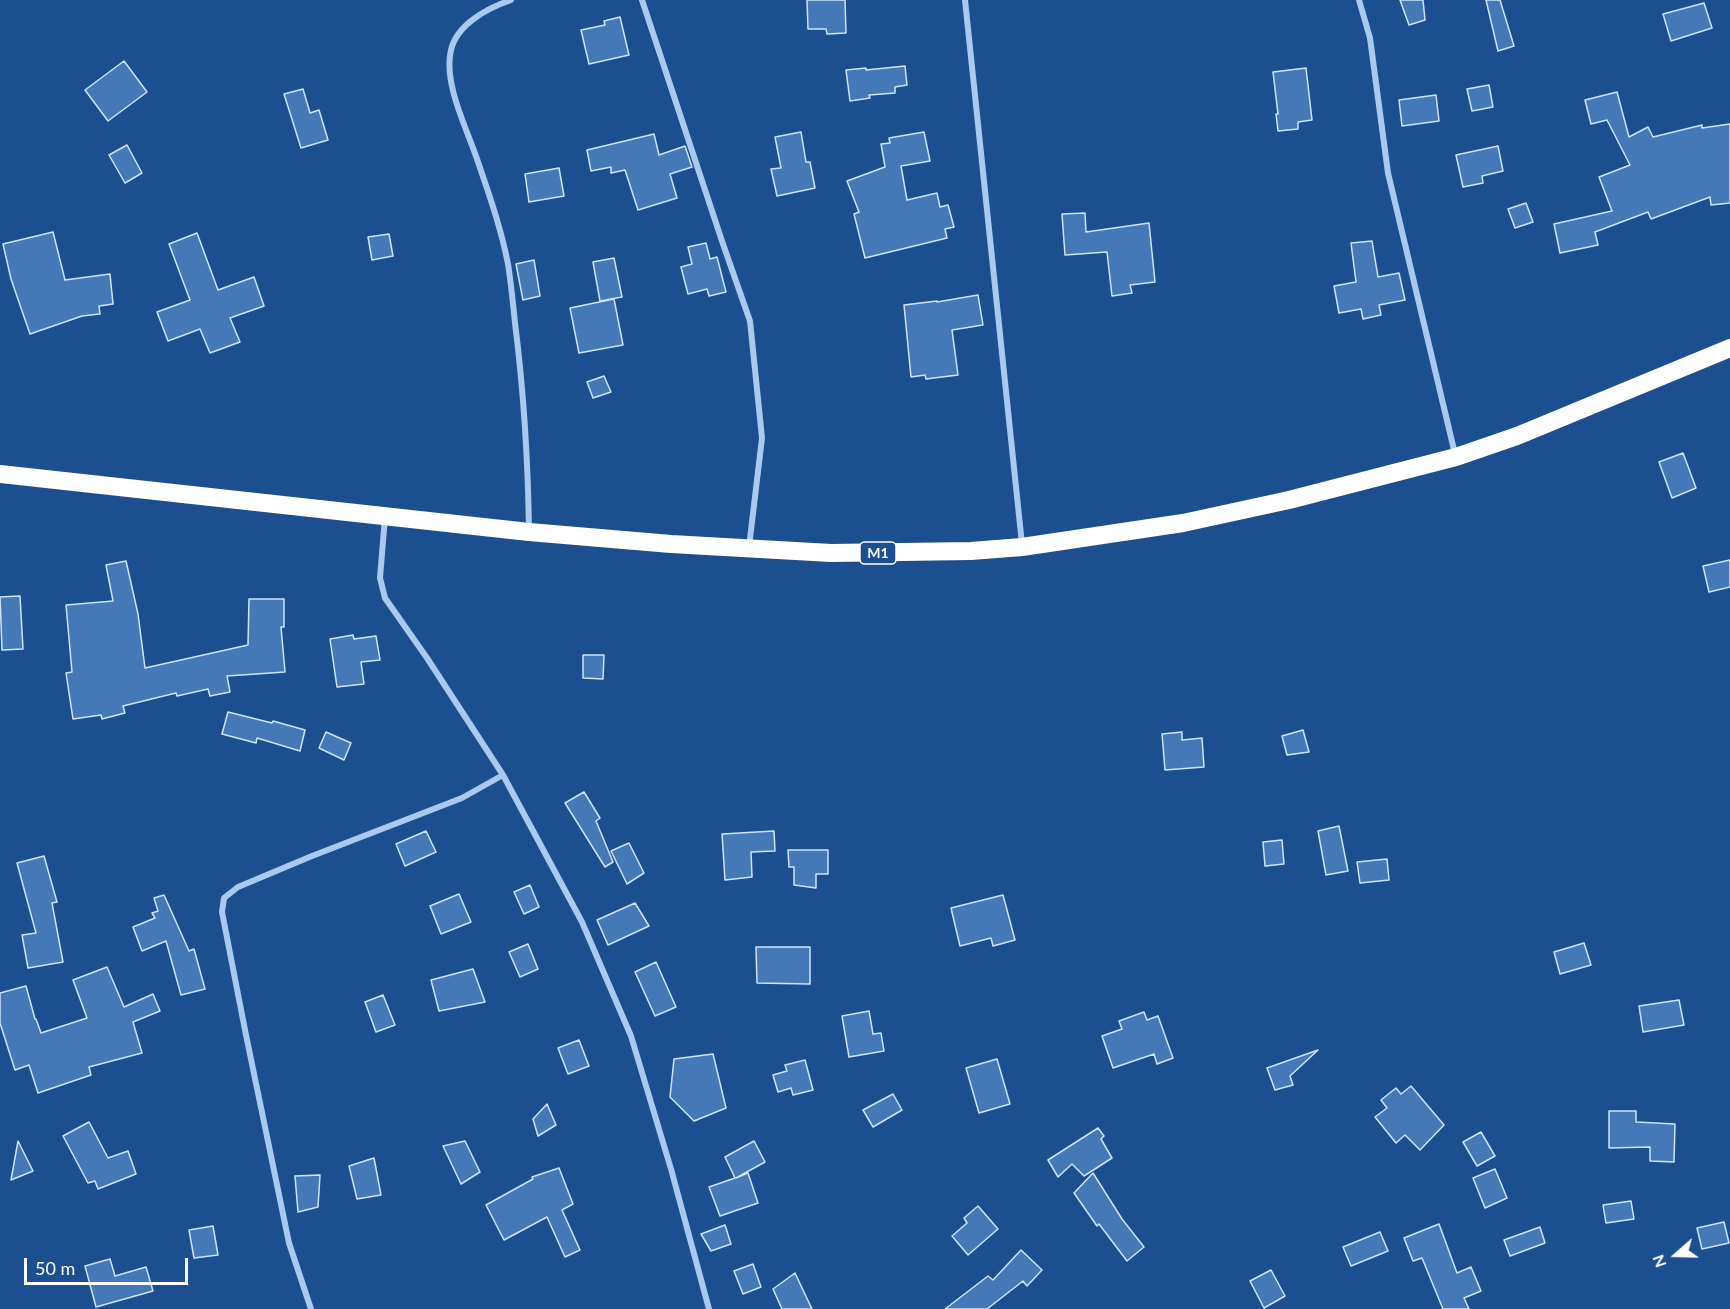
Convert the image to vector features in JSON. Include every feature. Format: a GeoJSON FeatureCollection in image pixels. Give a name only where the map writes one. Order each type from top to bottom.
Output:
{"type":"FeatureCollection","features":[{"type":"Feature","properties":{"kind":"highway","name":"M1"},"geometry":{"type":"LineString","coordinates":[[0,474],[529,532],[831,553],[971,551],[1022,547],[1194,520],[1289,501],[1456,457],[1517,436],[1730,348]]}},
{"type":"Feature","properties":{"kind":"street"},"geometry":{"type":"LineString","coordinates":[[511,0],[495,6],[470,22],[457,37],[450,51],[450,75],[456,100],[494,209],[508,264],[524,394],[529,532]]}},
{"type":"Feature","properties":{"kind":"street"},"geometry":{"type":"LineString","coordinates":[[642,0],[750,321],[762,438],[749,549]]}},
{"type":"Feature","properties":{"kind":"street"},"geometry":{"type":"LineString","coordinates":[[965,0],[1022,547]]}},
{"type":"Feature","properties":{"kind":"street"},"geometry":{"type":"LineString","coordinates":[[1359,0],[1370,38],[1388,173],[1456,457]]}},
{"type":"Feature","properties":{"kind":"street"},"geometry":{"type":"LineString","coordinates":[[385,515],[380,578],[385,598],[427,658],[503,776],[582,922],[631,1036],[671,1168],[709,1309]]}},
{"type":"Feature","properties":{"kind":"street"},"geometry":{"type":"LineString","coordinates":[[312,1309],[286,1232],[224,923],[222,912],[224,898],[238,887],[462,798],[503,776]]}},
{"type":"Feature","properties":{"kind":"building"},"geometry":{"type":"Polygon","coordinates":[[[807,0],[845,0],[846,33],[827,34],[826,29],[808,29],[807,0]]]}},
{"type":"Feature","properties":{"kind":"building"},"geometry":{"type":"Polygon","coordinates":[[[1400,0],[1423,0],[1425,20],[1409,25],[1400,0]]]}},
{"type":"Feature","properties":{"kind":"building"},"geometry":{"type":"Polygon","coordinates":[[[1486,0],[1500,0],[1514,46],[1498,51],[1486,0]]]}},
{"type":"Feature","properties":{"kind":"building"},"geometry":{"type":"Polygon","coordinates":[[[1704,3],[1712,28],[1671,41],[1663,14],[1704,3]]]}},
{"type":"Feature","properties":{"kind":"building"},"geometry":{"type":"Polygon","coordinates":[[[620,17],[629,55],[589,64],[581,30],[605,25],[604,21],[620,17]]]}},
{"type":"Feature","properties":{"kind":"building"},"geometry":{"type":"Polygon","coordinates":[[[124,61],[147,92],[108,121],[85,90],[124,61]]]}},
{"type":"Feature","properties":{"kind":"building"},"geometry":{"type":"Polygon","coordinates":[[[905,66],[907,85],[895,87],[895,93],[869,95],[870,98],[850,101],[846,70],[905,66]]]}},
{"type":"Feature","properties":{"kind":"building"},"geometry":{"type":"Polygon","coordinates":[[[1306,68],[1312,120],[1298,122],[1298,129],[1278,131],[1273,72],[1306,68]]]}},
{"type":"Feature","properties":{"kind":"building"},"geometry":{"type":"Polygon","coordinates":[[[1489,85],[1493,107],[1472,111],[1467,89],[1489,85]]]}},
{"type":"Feature","properties":{"kind":"building"},"geometry":{"type":"Polygon","coordinates":[[[303,89],[310,113],[319,110],[328,140],[301,148],[284,94],[303,89]]]}},
{"type":"Feature","properties":{"kind":"building"},"geometry":{"type":"Polygon","coordinates":[[[1617,92],[1629,137],[1648,127],[1653,137],[1702,125],[1702,128],[1730,124],[1730,203],[1711,205],[1710,197],[1651,219],[1648,212],[1595,232],[1598,245],[1560,253],[1554,224],[1612,211],[1599,177],[1630,165],[1607,120],[1591,124],[1585,100],[1617,92]]]}},
{"type":"Feature","properties":{"kind":"building"},"geometry":{"type":"Polygon","coordinates":[[[1436,95],[1439,121],[1402,126],[1399,100],[1436,95]]]}},
{"type":"Feature","properties":{"kind":"building"},"geometry":{"type":"Polygon","coordinates":[[[801,132],[806,162],[810,162],[815,188],[777,196],[771,169],[781,168],[775,137],[801,132]]]}},
{"type":"Feature","properties":{"kind":"building"},"geometry":{"type":"Polygon","coordinates":[[[924,132],[930,161],[901,166],[907,200],[937,193],[940,207],[948,205],[954,227],[945,229],[947,238],[865,258],[854,214],[859,212],[847,181],[885,167],[881,144],[890,143],[889,138],[924,132]]]}},
{"type":"Feature","properties":{"kind":"building"},"geometry":{"type":"Polygon","coordinates":[[[654,134],[659,155],[685,146],[692,167],[670,174],[677,198],[638,210],[625,170],[611,173],[611,167],[591,171],[587,150],[654,134]]]}},
{"type":"Feature","properties":{"kind":"building"},"geometry":{"type":"Polygon","coordinates":[[[127,145],[142,173],[125,183],[109,155],[127,145]]]}},
{"type":"Feature","properties":{"kind":"building"},"geometry":{"type":"Polygon","coordinates":[[[1498,146],[1503,171],[1482,176],[1483,183],[1463,187],[1456,155],[1498,146]]]}},
{"type":"Feature","properties":{"kind":"building"},"geometry":{"type":"Polygon","coordinates":[[[559,168],[564,196],[529,202],[525,174],[559,168]]]}},
{"type":"Feature","properties":{"kind":"building"},"geometry":{"type":"Polygon","coordinates":[[[1526,203],[1533,222],[1515,228],[1508,209],[1526,203]]]}},
{"type":"Feature","properties":{"kind":"building"},"geometry":{"type":"Polygon","coordinates":[[[1085,213],[1086,232],[1149,223],[1155,282],[1130,285],[1132,293],[1112,296],[1107,252],[1065,255],[1062,214],[1085,213]]]}},
{"type":"Feature","properties":{"kind":"building"},"geometry":{"type":"Polygon","coordinates":[[[53,232],[65,280],[110,274],[113,304],[99,306],[100,314],[82,316],[30,334],[11,279],[3,244],[53,232]]]}},
{"type":"Feature","properties":{"kind":"building"},"geometry":{"type":"Polygon","coordinates":[[[197,233],[218,290],[254,277],[264,306],[230,318],[240,342],[210,353],[200,329],[168,341],[157,312],[190,300],[169,244],[197,233]]]}},
{"type":"Feature","properties":{"kind":"building"},"geometry":{"type":"Polygon","coordinates":[[[389,234],[393,256],[372,260],[368,237],[389,234]]]}},
{"type":"Feature","properties":{"kind":"building"},"geometry":{"type":"Polygon","coordinates":[[[1372,241],[1378,277],[1399,273],[1405,300],[1379,305],[1381,315],[1363,319],[1361,309],[1339,313],[1334,286],[1356,282],[1351,243],[1372,241]]]}},
{"type":"Feature","properties":{"kind":"building"},"geometry":{"type":"Polygon","coordinates":[[[706,243],[710,259],[717,257],[726,292],[709,296],[707,289],[688,294],[681,267],[692,264],[688,247],[706,243]]]}},
{"type":"Feature","properties":{"kind":"building"},"geometry":{"type":"Polygon","coordinates":[[[614,258],[622,297],[600,301],[593,262],[614,258]]]}},
{"type":"Feature","properties":{"kind":"building"},"geometry":{"type":"Polygon","coordinates":[[[534,260],[540,296],[523,300],[516,264],[534,260]]]}},
{"type":"Feature","properties":{"kind":"building"},"geometry":{"type":"Polygon","coordinates":[[[978,295],[983,325],[952,330],[958,375],[926,379],[925,375],[911,377],[904,305],[978,295]]]}},
{"type":"Feature","properties":{"kind":"building"},"geometry":{"type":"Polygon","coordinates":[[[614,299],[623,345],[579,353],[570,308],[614,299]]]}},
{"type":"Feature","properties":{"kind":"building"},"geometry":{"type":"Polygon","coordinates":[[[604,376],[611,392],[593,398],[587,382],[604,376]]]}},
{"type":"Feature","properties":{"kind":"building"},"geometry":{"type":"Polygon","coordinates":[[[1683,453],[1696,488],[1672,498],[1659,462],[1683,453]]]}},
{"type":"Feature","properties":{"kind":"building"},"geometry":{"type":"Polygon","coordinates":[[[1730,560],[1730,587],[1709,592],[1703,566],[1730,560]]]}},
{"type":"Feature","properties":{"kind":"building"},"geometry":{"type":"Polygon","coordinates":[[[126,561],[138,614],[145,668],[248,645],[249,599],[284,599],[284,627],[281,627],[285,672],[227,676],[230,692],[210,696],[208,689],[177,696],[176,693],[123,706],[125,713],[102,719],[101,715],[73,719],[66,673],[72,672],[66,605],[113,601],[106,565],[126,561]]]}},
{"type":"Feature","properties":{"kind":"building"},"geometry":{"type":"Polygon","coordinates":[[[20,596],[23,649],[2,650],[0,597],[20,596]]]}},
{"type":"Feature","properties":{"kind":"building"},"geometry":{"type":"Polygon","coordinates":[[[353,635],[354,639],[376,636],[380,660],[361,662],[364,684],[337,687],[330,639],[353,635]]]}},
{"type":"Feature","properties":{"kind":"building"},"geometry":{"type":"Polygon","coordinates":[[[583,655],[604,655],[603,679],[583,678],[583,655]]]}},
{"type":"Feature","properties":{"kind":"building"},"geometry":{"type":"Polygon","coordinates":[[[228,712],[305,730],[300,751],[257,738],[256,743],[222,734],[228,712]]]}},
{"type":"Feature","properties":{"kind":"building"},"geometry":{"type":"Polygon","coordinates":[[[1303,730],[1309,752],[1287,755],[1282,736],[1303,730]]]}},
{"type":"Feature","properties":{"kind":"building"},"geometry":{"type":"Polygon","coordinates":[[[326,732],[351,743],[344,760],[319,748],[326,732]]]}},
{"type":"Feature","properties":{"kind":"building"},"geometry":{"type":"Polygon","coordinates":[[[1182,732],[1182,740],[1202,738],[1204,767],[1165,770],[1162,734],[1182,732]]]}},
{"type":"Feature","properties":{"kind":"building"},"geometry":{"type":"Polygon","coordinates":[[[584,792],[600,818],[596,821],[613,862],[605,867],[565,803],[584,792]]]}},
{"type":"Feature","properties":{"kind":"building"},"geometry":{"type":"Polygon","coordinates":[[[1339,826],[1348,871],[1326,875],[1318,831],[1339,826]]]}},
{"type":"Feature","properties":{"kind":"building"},"geometry":{"type":"Polygon","coordinates":[[[426,831],[436,852],[405,866],[396,844],[426,831]]]}},
{"type":"Feature","properties":{"kind":"building"},"geometry":{"type":"Polygon","coordinates":[[[774,831],[775,851],[751,852],[752,877],[725,880],[722,834],[774,831]]]}},
{"type":"Feature","properties":{"kind":"building"},"geometry":{"type":"Polygon","coordinates":[[[1282,840],[1284,864],[1265,866],[1263,842],[1282,840]]]}},
{"type":"Feature","properties":{"kind":"building"},"geometry":{"type":"Polygon","coordinates":[[[629,843],[644,873],[627,884],[611,851],[629,843]]]}},
{"type":"Feature","properties":{"kind":"building"},"geometry":{"type":"Polygon","coordinates":[[[788,850],[828,850],[828,874],[816,874],[816,888],[794,885],[794,867],[789,867],[788,850]]]}},
{"type":"Feature","properties":{"kind":"building"},"geometry":{"type":"Polygon","coordinates":[[[44,856],[57,902],[52,903],[63,962],[28,968],[22,935],[36,933],[17,863],[44,856]]]}},
{"type":"Feature","properties":{"kind":"building"},"geometry":{"type":"Polygon","coordinates":[[[1387,859],[1389,880],[1360,883],[1357,862],[1387,859]]]}},
{"type":"Feature","properties":{"kind":"building"},"geometry":{"type":"Polygon","coordinates":[[[530,885],[539,907],[524,914],[514,892],[530,885]]]}},
{"type":"Feature","properties":{"kind":"building"},"geometry":{"type":"Polygon","coordinates":[[[459,894],[471,922],[441,934],[430,906],[459,894]]]}},
{"type":"Feature","properties":{"kind":"building"},"geometry":{"type":"Polygon","coordinates":[[[164,895],[189,951],[194,949],[205,989],[181,995],[166,941],[142,951],[133,927],[155,918],[152,913],[158,911],[154,898],[164,895]]]}},
{"type":"Feature","properties":{"kind":"building"},"geometry":{"type":"Polygon","coordinates":[[[1003,895],[1015,940],[993,946],[991,938],[960,946],[951,908],[1003,895]]]}},
{"type":"Feature","properties":{"kind":"building"},"geometry":{"type":"Polygon","coordinates":[[[635,903],[649,926],[608,945],[597,920],[635,903]]]}},
{"type":"Feature","properties":{"kind":"building"},"geometry":{"type":"Polygon","coordinates":[[[1584,943],[1591,965],[1560,974],[1554,952],[1584,943]]]}},
{"type":"Feature","properties":{"kind":"building"},"geometry":{"type":"Polygon","coordinates":[[[528,944],[538,969],[520,977],[509,952],[528,944]]]}},
{"type":"Feature","properties":{"kind":"building"},"geometry":{"type":"Polygon","coordinates":[[[756,947],[810,947],[810,984],[757,983],[756,947]]]}},
{"type":"Feature","properties":{"kind":"building"},"geometry":{"type":"Polygon","coordinates":[[[656,962],[676,1007],[655,1016],[635,972],[656,962]]]}},
{"type":"Feature","properties":{"kind":"building"},"geometry":{"type":"Polygon","coordinates":[[[107,967],[124,1007],[153,994],[160,1011],[133,1022],[142,1053],[89,1067],[91,1075],[38,1093],[29,1065],[15,1070],[0,1023],[0,993],[26,986],[41,1033],[87,1018],[73,980],[107,967]]]}},
{"type":"Feature","properties":{"kind":"building"},"geometry":{"type":"Polygon","coordinates":[[[473,969],[485,1002],[439,1011],[431,980],[473,969]]]}},
{"type":"Feature","properties":{"kind":"building"},"geometry":{"type":"Polygon","coordinates":[[[383,995],[395,1025],[376,1032],[365,1002],[383,995]]]}},
{"type":"Feature","properties":{"kind":"building"},"geometry":{"type":"Polygon","coordinates":[[[1679,1000],[1684,1025],[1643,1032],[1639,1006],[1679,1000]]]}},
{"type":"Feature","properties":{"kind":"building"},"geometry":{"type":"Polygon","coordinates":[[[869,1011],[873,1034],[881,1033],[884,1051],[849,1057],[842,1016],[869,1011]]]}},
{"type":"Feature","properties":{"kind":"building"},"geometry":{"type":"Polygon","coordinates":[[[1144,1012],[1147,1020],[1158,1016],[1173,1058],[1157,1064],[1154,1054],[1113,1068],[1102,1036],[1122,1029],[1119,1021],[1144,1012]]]}},
{"type":"Feature","properties":{"kind":"building"},"geometry":{"type":"Polygon","coordinates":[[[579,1040],[589,1066],[568,1074],[558,1048],[579,1040]]]}},
{"type":"Feature","properties":{"kind":"building"},"geometry":{"type":"Polygon","coordinates":[[[1318,1050],[1290,1076],[1293,1085],[1275,1090],[1267,1068],[1318,1050]]]}},
{"type":"Feature","properties":{"kind":"building"},"geometry":{"type":"Polygon","coordinates":[[[713,1054],[726,1108],[694,1121],[670,1097],[674,1059],[713,1054]]]}},
{"type":"Feature","properties":{"kind":"building"},"geometry":{"type":"Polygon","coordinates":[[[997,1059],[1010,1104],[979,1113],[966,1068],[997,1059]]]}},
{"type":"Feature","properties":{"kind":"building"},"geometry":{"type":"Polygon","coordinates":[[[805,1060],[813,1090],[793,1095],[791,1088],[778,1092],[773,1075],[787,1071],[785,1065],[805,1060]]]}},
{"type":"Feature","properties":{"kind":"building"},"geometry":{"type":"Polygon","coordinates":[[[1411,1086],[1444,1125],[1420,1150],[1405,1135],[1396,1143],[1375,1117],[1387,1108],[1381,1100],[1396,1088],[1401,1094],[1411,1086]]]}},
{"type":"Feature","properties":{"kind":"building"},"geometry":{"type":"Polygon","coordinates":[[[893,1094],[902,1110],[873,1127],[863,1110],[893,1094]]]}},
{"type":"Feature","properties":{"kind":"building"},"geometry":{"type":"Polygon","coordinates":[[[547,1104],[556,1125],[538,1136],[533,1119],[547,1104]]]}},
{"type":"Feature","properties":{"kind":"building"},"geometry":{"type":"Polygon","coordinates":[[[1609,1111],[1636,1111],[1636,1122],[1675,1124],[1674,1162],[1650,1161],[1650,1147],[1609,1148],[1609,1111]]]}},
{"type":"Feature","properties":{"kind":"building"},"geometry":{"type":"Polygon","coordinates":[[[89,1122],[108,1158],[128,1151],[136,1174],[98,1189],[95,1181],[88,1183],[63,1136],[89,1122]]]}},
{"type":"Feature","properties":{"kind":"building"},"geometry":{"type":"Polygon","coordinates":[[[1098,1128],[1104,1136],[1101,1139],[1112,1158],[1084,1176],[1072,1164],[1058,1177],[1048,1160],[1098,1128]]]}},
{"type":"Feature","properties":{"kind":"building"},"geometry":{"type":"Polygon","coordinates":[[[1481,1132],[1495,1156],[1477,1166],[1463,1142],[1481,1132]]]}},
{"type":"Feature","properties":{"kind":"building"},"geometry":{"type":"Polygon","coordinates":[[[18,1141],[33,1171],[11,1180],[18,1141]]]}},
{"type":"Feature","properties":{"kind":"building"},"geometry":{"type":"Polygon","coordinates":[[[465,1141],[480,1172],[461,1184],[443,1146],[465,1141]]]}},
{"type":"Feature","properties":{"kind":"building"},"geometry":{"type":"Polygon","coordinates":[[[754,1141],[765,1162],[736,1178],[748,1173],[758,1203],[720,1216],[709,1187],[735,1178],[725,1157],[754,1141]]]}},
{"type":"Feature","properties":{"kind":"building"},"geometry":{"type":"Polygon","coordinates":[[[374,1158],[381,1195],[357,1199],[349,1166],[374,1158]]]}},
{"type":"Feature","properties":{"kind":"building"},"geometry":{"type":"Polygon","coordinates":[[[559,1168],[573,1204],[562,1210],[580,1250],[565,1257],[547,1217],[504,1240],[486,1205],[533,1179],[532,1177],[559,1168]]]}},
{"type":"Feature","properties":{"kind":"building"},"geometry":{"type":"Polygon","coordinates":[[[1495,1169],[1507,1198],[1485,1208],[1473,1178],[1495,1169]]]}},
{"type":"Feature","properties":{"kind":"building"},"geometry":{"type":"Polygon","coordinates":[[[1093,1173],[1122,1219],[1144,1247],[1127,1261],[1099,1224],[1097,1226],[1074,1193],[1093,1173]]]}},
{"type":"Feature","properties":{"kind":"building"},"geometry":{"type":"Polygon","coordinates":[[[320,1175],[318,1207],[298,1212],[295,1176],[320,1175]]]}},
{"type":"Feature","properties":{"kind":"building"},"geometry":{"type":"Polygon","coordinates":[[[1631,1201],[1634,1219],[1606,1223],[1603,1205],[1631,1201]]]}},
{"type":"Feature","properties":{"kind":"building"},"geometry":{"type":"Polygon","coordinates":[[[978,1206],[998,1229],[968,1255],[952,1236],[967,1223],[964,1218],[978,1206]]]}},
{"type":"Feature","properties":{"kind":"building"},"geometry":{"type":"Polygon","coordinates":[[[1724,1222],[1729,1243],[1702,1249],[1697,1228],[1724,1222]]]}},
{"type":"Feature","properties":{"kind":"building"},"geometry":{"type":"Polygon","coordinates":[[[1439,1224],[1457,1273],[1471,1267],[1481,1291],[1464,1298],[1469,1309],[1443,1309],[1422,1258],[1413,1261],[1404,1238],[1439,1224]]]}},
{"type":"Feature","properties":{"kind":"building"},"geometry":{"type":"Polygon","coordinates":[[[725,1225],[731,1244],[711,1251],[701,1234],[725,1225]]]}},
{"type":"Feature","properties":{"kind":"building"},"geometry":{"type":"Polygon","coordinates":[[[213,1226],[218,1255],[194,1258],[189,1230],[213,1226]]]}},
{"type":"Feature","properties":{"kind":"building"},"geometry":{"type":"Polygon","coordinates":[[[1540,1227],[1545,1243],[1510,1256],[1504,1240],[1540,1227]]]}},
{"type":"Feature","properties":{"kind":"building"},"geometry":{"type":"Polygon","coordinates":[[[1380,1232],[1388,1251],[1351,1266],[1343,1247],[1380,1232]]]}},
{"type":"Feature","properties":{"kind":"building"},"geometry":{"type":"Polygon","coordinates":[[[1021,1250],[1042,1270],[1027,1286],[1023,1281],[987,1309],[945,1309],[988,1276],[993,1280],[1021,1250]]]}},
{"type":"Feature","properties":{"kind":"building"},"geometry":{"type":"Polygon","coordinates":[[[110,1259],[115,1276],[146,1267],[153,1291],[96,1307],[85,1266],[110,1259]]]}},
{"type":"Feature","properties":{"kind":"building"},"geometry":{"type":"Polygon","coordinates":[[[753,1264],[761,1287],[743,1294],[734,1271],[753,1264]]]}},
{"type":"Feature","properties":{"kind":"building"},"geometry":{"type":"Polygon","coordinates":[[[1271,1270],[1285,1296],[1264,1308],[1250,1281],[1271,1270]]]}},
{"type":"Feature","properties":{"kind":"building"},"geometry":{"type":"Polygon","coordinates":[[[795,1273],[812,1309],[782,1309],[773,1289],[795,1273]]]}}]}
